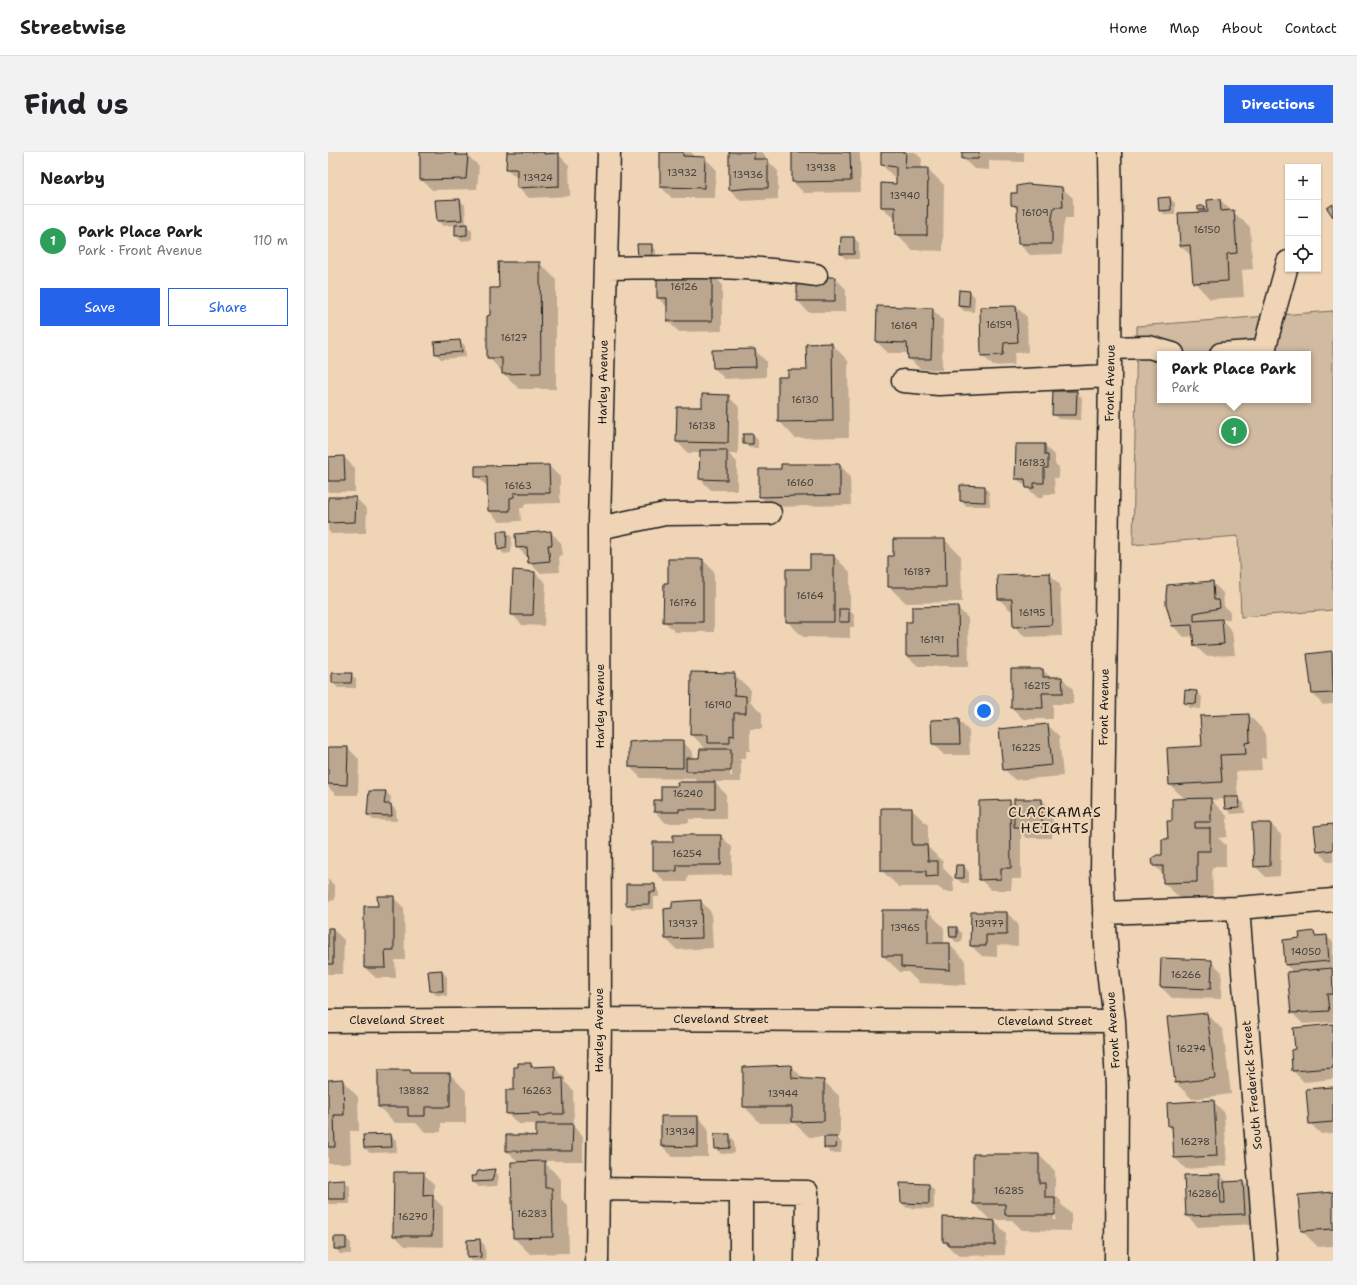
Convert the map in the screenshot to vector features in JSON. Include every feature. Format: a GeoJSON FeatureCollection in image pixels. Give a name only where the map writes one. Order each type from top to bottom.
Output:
{"type":"FeatureCollection","features":[{"type":"Feature","properties":{"kind":"street","name":"Harley Avenue"},"geometry":{"type":"LineString","coordinates":[[597,1261],[600,1019],[600,528],[609,152]]}},
{"type":"Feature","properties":{"kind":"street","name":"Front Avenue"},"geometry":{"type":"LineString","coordinates":[[1110,152],[1110,376],[1102,847],[1104,913],[1114,1021],[1117,1087],[1116,1261]]}},
{"type":"Feature","properties":{"kind":"street"},"geometry":{"type":"LineString","coordinates":[[606,268],[679,267],[782,270],[816,275]]}},
{"type":"Feature","properties":{"kind":"street"},"geometry":{"type":"LineString","coordinates":[[1264,351],[1285,272]]}},
{"type":"Feature","properties":{"kind":"street"},"geometry":{"type":"LineString","coordinates":[[1110,348],[1149,347],[1163,351]]}},
{"type":"Feature","properties":{"kind":"street"},"geometry":{"type":"LineString","coordinates":[[903,381],[939,384],[1110,376]]}},
{"type":"Feature","properties":{"kind":"street"},"geometry":{"type":"LineString","coordinates":[[600,528],[665,514],[770,513]]}},
{"type":"Feature","properties":{"kind":"street"},"geometry":{"type":"LineString","coordinates":[[1104,913],[1238,908],[1333,900]]}},
{"type":"Feature","properties":{"kind":"street","name":"South Frederick Street"},"geometry":{"type":"LineString","coordinates":[[1238,908],[1266,1261]]}},
{"type":"Feature","properties":{"kind":"street","name":"Cleveland Street"},"geometry":{"type":"LineString","coordinates":[[328,1021],[600,1019],[1114,1021]]}},
{"type":"Feature","properties":{"kind":"street"},"geometry":{"type":"LineString","coordinates":[[598,1189],[807,1192],[806,1261]]}},
{"type":"Feature","properties":{"kind":"street"},"geometry":{"type":"LineString","coordinates":[[741,1191],[741,1261]]}},
{"type":"Feature","properties":{"kind":"shaded area"},"geometry":{"type":"Polygon","coordinates":[[[1333,311],[1333,610],[1241,617],[1238,536],[1133,545],[1137,326],[1333,311]]]}},
{"type":"Feature","properties":{"kind":"building"},"geometry":{"type":"Polygon","coordinates":[[[420,152],[455,152],[455,155],[468,155],[466,179],[420,180],[420,152]]]}},
{"type":"Feature","properties":{"kind":"building"},"geometry":{"type":"Polygon","coordinates":[[[507,152],[544,152],[544,154],[559,153],[559,186],[517,188],[517,169],[506,169],[507,152]]]}},
{"type":"Feature","properties":{"kind":"building"},"geometry":{"type":"Polygon","coordinates":[[[660,152],[683,152],[683,156],[705,157],[704,188],[660,187],[660,152]]]}},
{"type":"Feature","properties":{"kind":"building"},"geometry":{"type":"Polygon","coordinates":[[[729,152],[754,152],[754,159],[768,159],[768,188],[729,190],[729,152]]]}},
{"type":"Feature","properties":{"kind":"building"},"geometry":{"type":"Polygon","coordinates":[[[792,152],[850,152],[851,181],[792,182],[792,152]]]}},
{"type":"Feature","properties":{"kind":"building"},"geometry":{"type":"Polygon","coordinates":[[[881,152],[906,152],[905,168],[928,168],[927,235],[895,235],[895,207],[881,207],[881,183],[896,184],[896,167],[881,165],[881,152]]]}},
{"type":"Feature","properties":{"kind":"building"},"geometry":{"type":"Polygon","coordinates":[[[962,152],[979,152],[978,159],[962,159],[962,152]]]}},
{"type":"Feature","properties":{"kind":"building"},"geometry":{"type":"Polygon","coordinates":[[[1027,184],[1062,187],[1063,207],[1054,207],[1052,218],[1052,244],[1018,244],[1017,206],[1011,205],[1011,193],[1017,193],[1017,186],[1027,184]]]}},
{"type":"Feature","properties":{"kind":"building"},"geometry":{"type":"Polygon","coordinates":[[[1170,197],[1171,210],[1159,211],[1158,198],[1170,197]]]}},
{"type":"Feature","properties":{"kind":"building"},"geometry":{"type":"Polygon","coordinates":[[[460,199],[462,220],[437,221],[435,200],[460,199]]]}},
{"type":"Feature","properties":{"kind":"building"},"geometry":{"type":"Polygon","coordinates":[[[1220,199],[1221,211],[1234,210],[1237,253],[1227,254],[1228,281],[1193,283],[1190,245],[1180,246],[1178,213],[1208,212],[1207,200],[1220,199]]]}},
{"type":"Feature","properties":{"kind":"building"},"geometry":{"type":"Polygon","coordinates":[[[1333,204],[1333,217],[1327,208],[1333,204]]]}},
{"type":"Feature","properties":{"kind":"building"},"geometry":{"type":"Polygon","coordinates":[[[1198,206],[1205,206],[1205,210],[1198,210],[1198,206]]]}},
{"type":"Feature","properties":{"kind":"building"},"geometry":{"type":"Polygon","coordinates":[[[467,224],[467,235],[455,236],[455,225],[467,224]]]}},
{"type":"Feature","properties":{"kind":"building"},"geometry":{"type":"Polygon","coordinates":[[[841,237],[854,237],[854,254],[840,254],[841,237]]]}},
{"type":"Feature","properties":{"kind":"building"},"geometry":{"type":"Polygon","coordinates":[[[637,244],[652,244],[652,258],[638,257],[637,244]]]}},
{"type":"Feature","properties":{"kind":"building"},"geometry":{"type":"Polygon","coordinates":[[[498,262],[540,262],[541,373],[502,374],[502,358],[487,358],[487,316],[490,315],[490,288],[499,288],[498,262]]]}},
{"type":"Feature","properties":{"kind":"building"},"geometry":{"type":"Polygon","coordinates":[[[712,272],[712,321],[667,321],[667,298],[657,298],[657,273],[712,272]]]}},
{"type":"Feature","properties":{"kind":"building"},"geometry":{"type":"Polygon","coordinates":[[[797,277],[835,277],[835,301],[797,301],[797,277]]]}},
{"type":"Feature","properties":{"kind":"building"},"geometry":{"type":"Polygon","coordinates":[[[959,290],[970,291],[969,307],[958,306],[959,290]]]}},
{"type":"Feature","properties":{"kind":"building"},"geometry":{"type":"Polygon","coordinates":[[[877,306],[933,308],[931,359],[908,359],[907,343],[876,342],[877,306]]]}},
{"type":"Feature","properties":{"kind":"building"},"geometry":{"type":"Polygon","coordinates":[[[1016,306],[1018,342],[1004,343],[1003,355],[981,356],[980,307],[1016,306]]]}},
{"type":"Feature","properties":{"kind":"building"},"geometry":{"type":"Polygon","coordinates":[[[460,340],[462,352],[435,354],[434,342],[460,340]]]}},
{"type":"Feature","properties":{"kind":"building"},"geometry":{"type":"Polygon","coordinates":[[[832,343],[833,421],[778,422],[778,377],[788,377],[788,370],[807,370],[806,344],[832,343]]]}},
{"type":"Feature","properties":{"kind":"building"},"geometry":{"type":"Polygon","coordinates":[[[755,349],[756,367],[713,368],[712,350],[755,349]]]}},
{"type":"Feature","properties":{"kind":"building"},"geometry":{"type":"Polygon","coordinates":[[[1053,391],[1077,391],[1076,415],[1052,415],[1053,391]]]}},
{"type":"Feature","properties":{"kind":"building"},"geometry":{"type":"Polygon","coordinates":[[[702,394],[729,395],[728,443],[676,442],[677,407],[702,407],[702,394]]]}},
{"type":"Feature","properties":{"kind":"building"},"geometry":{"type":"Polygon","coordinates":[[[743,434],[753,434],[753,444],[743,444],[743,434]]]}},
{"type":"Feature","properties":{"kind":"building"},"geometry":{"type":"Polygon","coordinates":[[[1016,444],[1045,444],[1045,455],[1048,455],[1048,468],[1044,468],[1044,483],[1034,483],[1034,488],[1026,488],[1025,479],[1015,479],[1016,444]]]}},
{"type":"Feature","properties":{"kind":"building"},"geometry":{"type":"Polygon","coordinates":[[[700,450],[727,450],[727,480],[699,479],[700,450]]]}},
{"type":"Feature","properties":{"kind":"building"},"geometry":{"type":"Polygon","coordinates":[[[344,456],[345,481],[328,481],[328,457],[344,456]]]}},
{"type":"Feature","properties":{"kind":"building"},"geometry":{"type":"Polygon","coordinates":[[[781,464],[840,464],[840,495],[759,497],[759,469],[781,469],[781,464]]]}},
{"type":"Feature","properties":{"kind":"building"},"geometry":{"type":"Polygon","coordinates":[[[549,465],[550,493],[514,493],[514,497],[510,498],[510,511],[488,511],[487,477],[475,477],[475,466],[549,465]]]}},
{"type":"Feature","properties":{"kind":"building"},"geometry":{"type":"Polygon","coordinates":[[[960,485],[985,486],[985,502],[960,501],[960,485]]]}},
{"type":"Feature","properties":{"kind":"building"},"geometry":{"type":"Polygon","coordinates":[[[328,497],[356,497],[355,522],[328,523],[328,497]]]}},
{"type":"Feature","properties":{"kind":"building"},"geometry":{"type":"Polygon","coordinates":[[[497,531],[507,531],[506,548],[498,550],[497,531]]]}},
{"type":"Feature","properties":{"kind":"building"},"geometry":{"type":"Polygon","coordinates":[[[551,531],[552,545],[548,545],[550,561],[528,563],[527,547],[516,548],[515,534],[551,531]]]}},
{"type":"Feature","properties":{"kind":"building"},"geometry":{"type":"Polygon","coordinates":[[[893,539],[945,539],[946,587],[888,587],[888,556],[893,556],[893,539]]]}},
{"type":"Feature","properties":{"kind":"building"},"geometry":{"type":"Polygon","coordinates":[[[810,555],[834,555],[834,622],[786,622],[786,569],[810,569],[810,555]]]}},
{"type":"Feature","properties":{"kind":"building"},"geometry":{"type":"Polygon","coordinates":[[[668,559],[703,559],[703,622],[663,622],[664,583],[668,583],[668,559]]]}},
{"type":"Feature","properties":{"kind":"building"},"geometry":{"type":"Polygon","coordinates":[[[513,570],[535,572],[533,615],[511,615],[513,570]]]}},
{"type":"Feature","properties":{"kind":"building"},"geometry":{"type":"Polygon","coordinates":[[[1050,573],[1052,625],[1013,627],[1012,599],[998,599],[997,575],[1050,573]]]}},
{"type":"Feature","properties":{"kind":"building"},"geometry":{"type":"Polygon","coordinates":[[[1213,581],[1214,600],[1219,600],[1220,608],[1194,613],[1194,621],[1222,619],[1224,644],[1194,646],[1192,625],[1172,626],[1166,604],[1167,585],[1213,581]]]}},
{"type":"Feature","properties":{"kind":"building"},"geometry":{"type":"Polygon","coordinates":[[[958,606],[959,655],[906,656],[906,622],[912,622],[912,607],[958,606]]]}},
{"type":"Feature","properties":{"kind":"building"},"geometry":{"type":"Polygon","coordinates":[[[839,609],[849,609],[849,622],[839,622],[839,609]]]}},
{"type":"Feature","properties":{"kind":"building"},"geometry":{"type":"Polygon","coordinates":[[[1332,651],[1333,693],[1312,694],[1307,654],[1332,651]]]}},
{"type":"Feature","properties":{"kind":"building"},"geometry":{"type":"Polygon","coordinates":[[[1011,669],[1043,669],[1043,677],[1062,677],[1063,693],[1042,693],[1043,708],[1011,708],[1011,669]]]}},
{"type":"Feature","properties":{"kind":"building"},"geometry":{"type":"Polygon","coordinates":[[[691,672],[735,673],[734,695],[746,696],[746,713],[734,713],[734,736],[730,735],[730,743],[708,743],[708,735],[690,735],[691,672]]]}},
{"type":"Feature","properties":{"kind":"building"},"geometry":{"type":"Polygon","coordinates":[[[332,673],[352,673],[351,683],[332,683],[332,673]]]}},
{"type":"Feature","properties":{"kind":"building"},"geometry":{"type":"Polygon","coordinates":[[[1185,690],[1197,691],[1196,704],[1184,703],[1185,690]]]}},
{"type":"Feature","properties":{"kind":"building"},"geometry":{"type":"Polygon","coordinates":[[[1249,714],[1250,742],[1245,743],[1246,754],[1220,755],[1222,782],[1169,785],[1167,748],[1202,746],[1200,716],[1249,714]]]}},
{"type":"Feature","properties":{"kind":"building"},"geometry":{"type":"Polygon","coordinates":[[[959,719],[960,744],[932,744],[931,720],[959,719]]]}},
{"type":"Feature","properties":{"kind":"building"},"geometry":{"type":"Polygon","coordinates":[[[1048,724],[1052,765],[1003,770],[999,729],[1048,724]]]}},
{"type":"Feature","properties":{"kind":"building"},"geometry":{"type":"Polygon","coordinates":[[[683,740],[683,768],[629,767],[629,742],[683,740]]]}},
{"type":"Feature","properties":{"kind":"building"},"geometry":{"type":"Polygon","coordinates":[[[328,747],[348,747],[347,785],[328,784],[328,747]]]}},
{"type":"Feature","properties":{"kind":"building"},"geometry":{"type":"Polygon","coordinates":[[[700,749],[731,749],[731,771],[686,771],[686,758],[699,758],[700,749]]]}},
{"type":"Feature","properties":{"kind":"building"},"geometry":{"type":"Polygon","coordinates":[[[677,782],[715,782],[715,809],[679,809],[679,812],[654,812],[654,800],[661,800],[661,786],[678,786],[677,782]]]}},
{"type":"Feature","properties":{"kind":"building"},"geometry":{"type":"Polygon","coordinates":[[[369,791],[386,791],[384,804],[391,804],[392,816],[367,815],[369,791]]]}},
{"type":"Feature","properties":{"kind":"building"},"geometry":{"type":"Polygon","coordinates":[[[1224,797],[1239,797],[1240,808],[1225,809],[1224,797]]]}},
{"type":"Feature","properties":{"kind":"building"},"geometry":{"type":"Polygon","coordinates":[[[1211,798],[1211,822],[1195,822],[1195,828],[1210,828],[1210,851],[1197,851],[1197,882],[1163,883],[1163,866],[1153,866],[1152,858],[1157,855],[1162,855],[1162,839],[1168,839],[1167,821],[1172,821],[1172,799],[1211,798]]]}},
{"type":"Feature","properties":{"kind":"building"},"geometry":{"type":"Polygon","coordinates":[[[1014,799],[1042,799],[1042,827],[1014,827],[1014,799]]]}},
{"type":"Feature","properties":{"kind":"building"},"geometry":{"type":"Polygon","coordinates":[[[1010,800],[1011,868],[1001,868],[1001,879],[979,880],[979,801],[1010,800]]]}},
{"type":"Feature","properties":{"kind":"building"},"geometry":{"type":"Polygon","coordinates":[[[881,808],[912,808],[912,845],[927,845],[928,861],[938,861],[938,876],[926,877],[926,871],[881,871],[881,808]]]}},
{"type":"Feature","properties":{"kind":"building"},"geometry":{"type":"Polygon","coordinates":[[[1252,823],[1271,823],[1270,866],[1254,867],[1252,823]]]}},
{"type":"Feature","properties":{"kind":"building"},"geometry":{"type":"Polygon","coordinates":[[[1333,824],[1333,850],[1317,852],[1314,826],[1333,824]]]}},
{"type":"Feature","properties":{"kind":"building"},"geometry":{"type":"Polygon","coordinates":[[[673,835],[721,835],[721,865],[677,865],[677,871],[653,871],[653,842],[673,842],[673,835]]]}},
{"type":"Feature","properties":{"kind":"building"},"geometry":{"type":"Polygon","coordinates":[[[956,865],[964,865],[964,878],[955,878],[956,865]]]}},
{"type":"Feature","properties":{"kind":"building"},"geometry":{"type":"Polygon","coordinates":[[[626,884],[655,884],[655,892],[649,892],[649,904],[626,905],[626,884]]]}},
{"type":"Feature","properties":{"kind":"building"},"geometry":{"type":"Polygon","coordinates":[[[377,896],[394,896],[394,950],[385,950],[386,968],[364,968],[364,906],[378,906],[377,896]]]}},
{"type":"Feature","properties":{"kind":"building"},"geometry":{"type":"Polygon","coordinates":[[[701,900],[702,938],[665,939],[664,909],[672,908],[672,902],[701,900]]]}},
{"type":"Feature","properties":{"kind":"building"},"geometry":{"type":"Polygon","coordinates":[[[882,910],[928,910],[928,943],[950,943],[950,970],[901,967],[901,956],[882,956],[882,910]]]}},
{"type":"Feature","properties":{"kind":"building"},"geometry":{"type":"Polygon","coordinates":[[[971,912],[1007,912],[1007,935],[986,935],[986,946],[970,946],[971,912]]]}},
{"type":"Feature","properties":{"kind":"building"},"geometry":{"type":"Polygon","coordinates":[[[949,927],[957,927],[957,937],[950,937],[949,927]]]}},
{"type":"Feature","properties":{"kind":"building"},"geometry":{"type":"Polygon","coordinates":[[[328,928],[333,928],[333,964],[328,964],[328,928]]]}},
{"type":"Feature","properties":{"kind":"building"},"geometry":{"type":"Polygon","coordinates":[[[1314,931],[1315,936],[1327,935],[1329,961],[1285,965],[1283,940],[1300,938],[1299,933],[1314,931]]]}},
{"type":"Feature","properties":{"kind":"building"},"geometry":{"type":"Polygon","coordinates":[[[1161,958],[1212,960],[1211,989],[1160,987],[1161,958]]]}},
{"type":"Feature","properties":{"kind":"building"},"geometry":{"type":"Polygon","coordinates":[[[1332,968],[1333,994],[1327,994],[1329,1011],[1291,1013],[1287,972],[1332,968]]]}},
{"type":"Feature","properties":{"kind":"building"},"geometry":{"type":"Polygon","coordinates":[[[442,970],[443,991],[430,991],[428,971],[442,970]]]}},
{"type":"Feature","properties":{"kind":"building"},"geometry":{"type":"Polygon","coordinates":[[[1207,1013],[1215,1078],[1175,1083],[1167,1017],[1207,1013]]]}},
{"type":"Feature","properties":{"kind":"building"},"geometry":{"type":"Polygon","coordinates":[[[1333,1024],[1333,1068],[1292,1071],[1291,1050],[1295,1049],[1293,1028],[1333,1024]]]}},
{"type":"Feature","properties":{"kind":"building"},"geometry":{"type":"Polygon","coordinates":[[[518,1063],[531,1063],[531,1067],[555,1066],[555,1079],[563,1078],[564,1114],[550,1114],[539,1117],[538,1113],[506,1114],[506,1090],[514,1090],[514,1067],[518,1067],[518,1063]]]}},
{"type":"Feature","properties":{"kind":"building"},"geometry":{"type":"Polygon","coordinates":[[[791,1065],[792,1078],[824,1080],[824,1121],[792,1122],[792,1107],[743,1107],[743,1067],[791,1065]]]}},
{"type":"Feature","properties":{"kind":"building"},"geometry":{"type":"Polygon","coordinates":[[[378,1070],[410,1070],[411,1073],[450,1073],[450,1107],[425,1107],[425,1116],[408,1116],[408,1107],[378,1107],[378,1070]]]}},
{"type":"Feature","properties":{"kind":"building"},"geometry":{"type":"Polygon","coordinates":[[[343,1079],[344,1115],[334,1115],[335,1147],[328,1147],[328,1080],[343,1079]]]}},
{"type":"Feature","properties":{"kind":"building"},"geometry":{"type":"Polygon","coordinates":[[[1333,1087],[1333,1122],[1309,1124],[1306,1089],[1333,1087]]]}},
{"type":"Feature","properties":{"kind":"building"},"geometry":{"type":"Polygon","coordinates":[[[1214,1100],[1217,1156],[1174,1158],[1172,1126],[1168,1126],[1167,1103],[1214,1100]]]}},
{"type":"Feature","properties":{"kind":"building"},"geometry":{"type":"Polygon","coordinates":[[[661,1116],[698,1116],[698,1147],[661,1146],[661,1116]]]}},
{"type":"Feature","properties":{"kind":"building"},"geometry":{"type":"Polygon","coordinates":[[[536,1124],[573,1124],[572,1151],[506,1151],[506,1135],[526,1135],[536,1137],[536,1124]]]}},
{"type":"Feature","properties":{"kind":"building"},"geometry":{"type":"Polygon","coordinates":[[[391,1134],[392,1147],[364,1148],[363,1135],[391,1134]]]}},
{"type":"Feature","properties":{"kind":"building"},"geometry":{"type":"Polygon","coordinates":[[[714,1134],[730,1134],[730,1148],[715,1149],[714,1134]]]}},
{"type":"Feature","properties":{"kind":"building"},"geometry":{"type":"Polygon","coordinates":[[[824,1137],[837,1137],[836,1148],[824,1148],[824,1137]]]}},
{"type":"Feature","properties":{"kind":"building"},"geometry":{"type":"Polygon","coordinates":[[[973,1154],[1039,1154],[1039,1183],[1045,1183],[1045,1197],[1055,1197],[1055,1215],[1005,1215],[1005,1204],[973,1204],[973,1154]]]}},
{"type":"Feature","properties":{"kind":"building"},"geometry":{"type":"Polygon","coordinates":[[[545,1161],[545,1188],[552,1188],[553,1237],[513,1238],[511,1162],[545,1161]]]}},
{"type":"Feature","properties":{"kind":"building"},"geometry":{"type":"Polygon","coordinates":[[[495,1169],[492,1181],[472,1182],[471,1176],[476,1176],[478,1171],[495,1169]]]}},
{"type":"Feature","properties":{"kind":"building"},"geometry":{"type":"Polygon","coordinates":[[[394,1172],[424,1172],[423,1196],[433,1195],[432,1236],[393,1236],[394,1172]]]}},
{"type":"Feature","properties":{"kind":"building"},"geometry":{"type":"Polygon","coordinates":[[[1220,1174],[1221,1203],[1225,1203],[1224,1182],[1243,1181],[1245,1214],[1186,1216],[1184,1175],[1220,1174]]]}},
{"type":"Feature","properties":{"kind":"building"},"geometry":{"type":"Polygon","coordinates":[[[345,1180],[345,1199],[328,1199],[328,1181],[345,1180]]]}},
{"type":"Feature","properties":{"kind":"building"},"geometry":{"type":"Polygon","coordinates":[[[900,1183],[929,1184],[929,1204],[901,1203],[900,1183]]]}},
{"type":"Feature","properties":{"kind":"building"},"geometry":{"type":"Polygon","coordinates":[[[1333,1192],[1333,1229],[1301,1231],[1298,1195],[1333,1192]]]}},
{"type":"Feature","properties":{"kind":"building"},"geometry":{"type":"Polygon","coordinates":[[[943,1217],[995,1221],[995,1245],[948,1245],[948,1242],[943,1242],[943,1217]]]}},
{"type":"Feature","properties":{"kind":"building"},"geometry":{"type":"Polygon","coordinates":[[[334,1237],[346,1237],[346,1249],[334,1249],[334,1237]]]}},
{"type":"Feature","properties":{"kind":"building"},"geometry":{"type":"Polygon","coordinates":[[[480,1239],[481,1257],[467,1258],[467,1240],[480,1239]]]}},
{"type":"Feature","properties":{"kind":"place","name":"Park Place Park"},"geometry":{"type":"Point","coordinates":[1234,431]}},
{"type":"Feature","properties":{"kind":"district","name":"CLACKAMAS HEIGHTS"},"geometry":{"type":"Point","coordinates":[1055,820]}}]}
